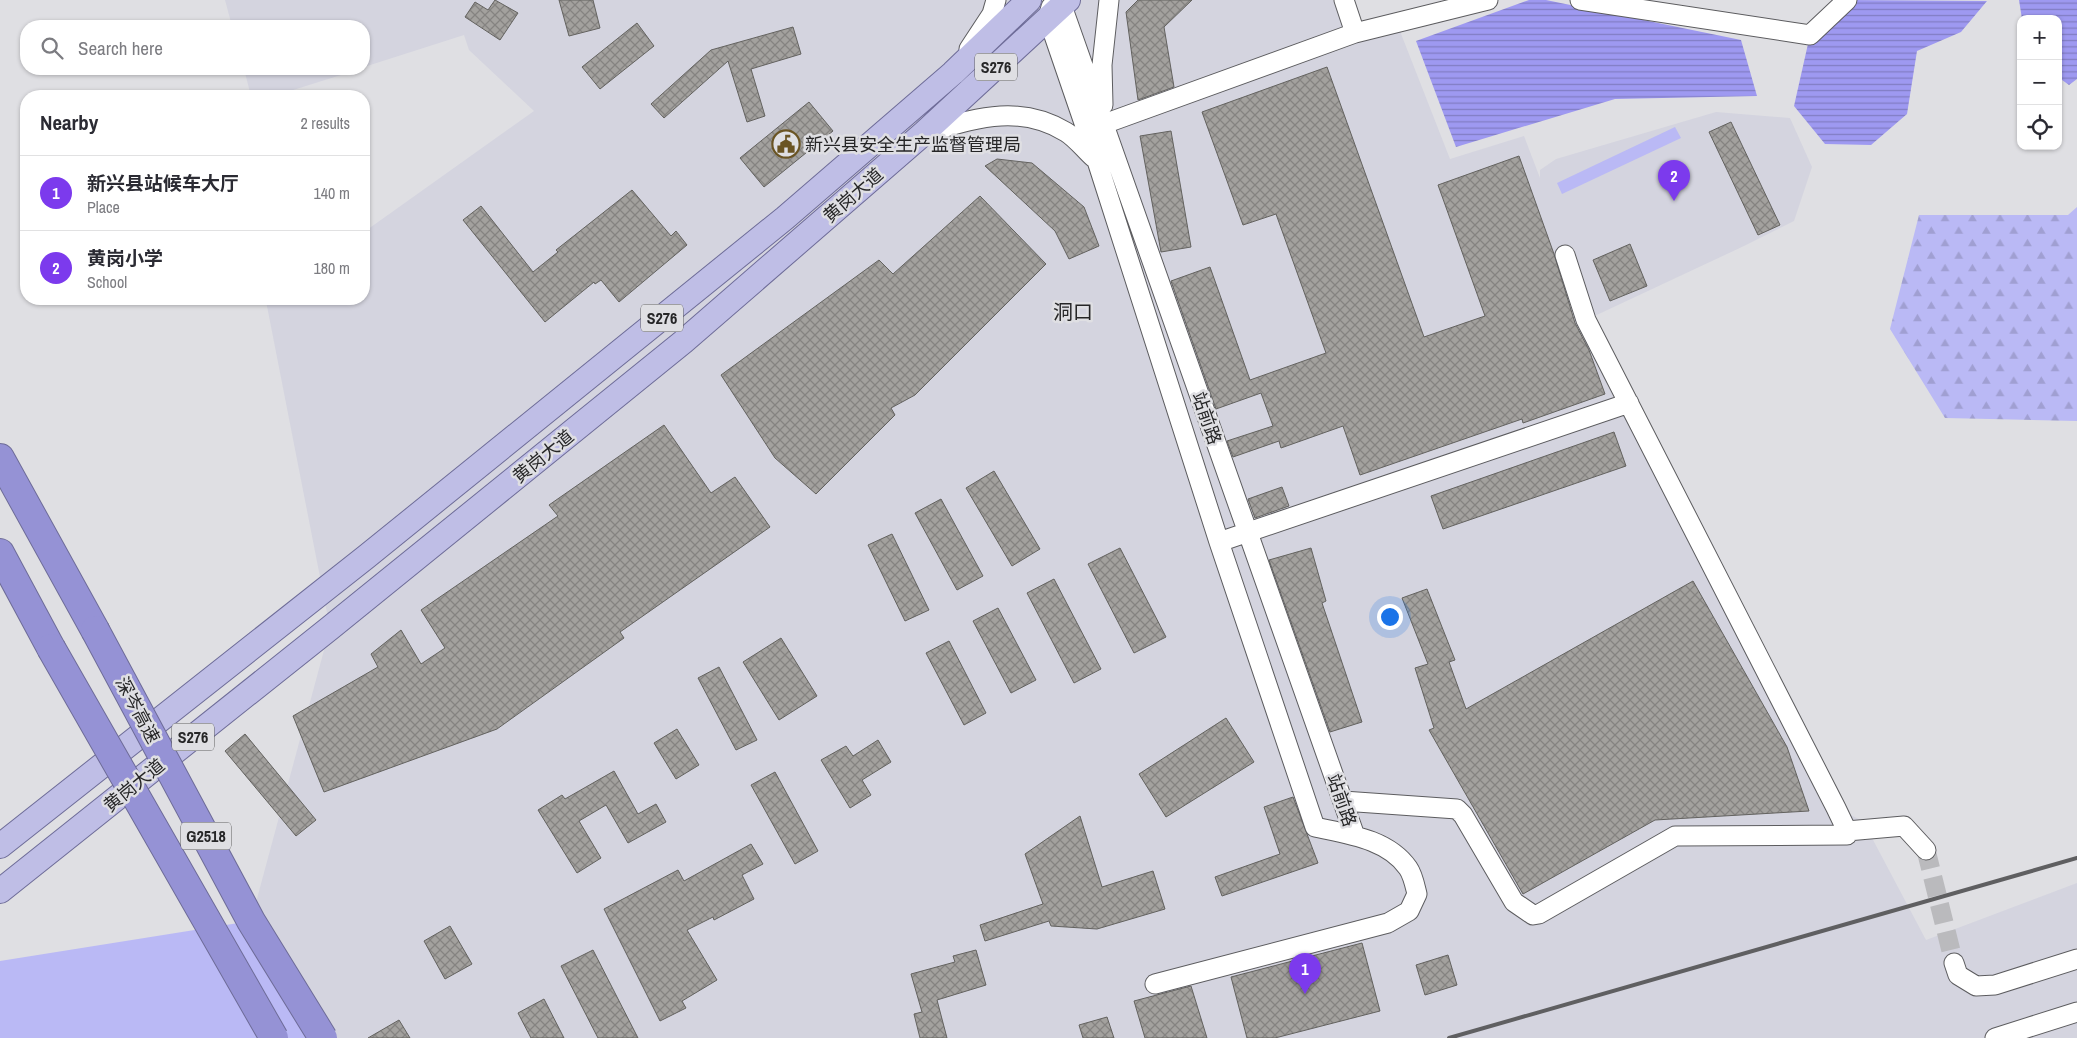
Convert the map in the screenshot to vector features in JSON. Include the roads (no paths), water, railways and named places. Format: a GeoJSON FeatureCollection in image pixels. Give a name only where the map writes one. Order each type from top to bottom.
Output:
{"type":"FeatureCollection","features":[{"type":"Feature","properties":{"kind":"highway","name":"深岑高速"},"geometry":{"type":"LineString","coordinates":[[0,458],[251,920],[322,1038]]}},
{"type":"Feature","properties":{"kind":"highway","name":"G2518"},"geometry":{"type":"LineString","coordinates":[[0,553],[51,648],[274,1038]]}},
{"type":"Feature","properties":{"kind":"main road","name":"黄岗大道"},"geometry":{"type":"LineString","coordinates":[[0,846],[366,558],[785,218],[953,73],[1029,0]]}},
{"type":"Feature","properties":{"kind":"main road","name":"黄岗大道"},"geometry":{"type":"LineString","coordinates":[[0,891],[684,342],[924,133],[1059,5]]}},
{"type":"Feature","properties":{"kind":"main road"},"geometry":{"type":"LineString","coordinates":[[366,558],[386,583]]}},
{"type":"Feature","properties":{"kind":"street"},"geometry":{"type":"LineString","coordinates":[[953,73],[992,14],[996,0]]}},
{"type":"Feature","properties":{"kind":"street"},"geometry":{"type":"LineString","coordinates":[[1109,0],[1102,65],[1104,124],[1355,33],[1488,0]]}},
{"type":"Feature","properties":{"kind":"street"},"geometry":{"type":"LineString","coordinates":[[1344,0],[1355,33]]}},
{"type":"Feature","properties":{"kind":"street"},"geometry":{"type":"LineString","coordinates":[[1580,0],[1810,35],[1847,0]]}},
{"type":"Feature","properties":{"kind":"street","name":"站前路"},"geometry":{"type":"LineString","coordinates":[[1059,5],[1104,124],[1355,836]]}},
{"type":"Feature","properties":{"kind":"street","name":"站前路"},"geometry":{"type":"LineString","coordinates":[[1059,5],[1097,161],[1219,542],[1315,827],[1355,836]]}},
{"type":"Feature","properties":{"kind":"street"},"geometry":{"type":"LineString","coordinates":[[924,133],[980,118],[1004,114],[1029,117],[1049,123],[1068,133],[1097,161]]}},
{"type":"Feature","properties":{"kind":"street"},"geometry":{"type":"LineString","coordinates":[[1565,255],[1586,320],[1848,831]]}},
{"type":"Feature","properties":{"kind":"street"},"geometry":{"type":"LineString","coordinates":[[1219,542],[1629,403]]}},
{"type":"Feature","properties":{"kind":"street"},"geometry":{"type":"LineString","coordinates":[[1342,801],[1457,809],[1463,815],[1514,902],[1533,915],[1539,914],[1675,836],[1684,834],[1843,836],[1847,835],[1848,831]]}},
{"type":"Feature","properties":{"kind":"street"},"geometry":{"type":"LineString","coordinates":[[1848,831],[1904,826],[1926,850]]}},
{"type":"Feature","properties":{"kind":"street"},"geometry":{"type":"LineString","coordinates":[[1155,984],[1388,923],[1408,911],[1417,894],[1409,869],[1395,853],[1355,836]]}},
{"type":"Feature","properties":{"kind":"street"},"geometry":{"type":"LineString","coordinates":[[1954,963],[1958,975],[1976,986],[1995,985],[2077,959]]}},
{"type":"Feature","properties":{"kind":"street"},"geometry":{"type":"LineString","coordinates":[[1995,1038],[2077,1012]]}},
{"type":"Feature","properties":{"kind":"tunnel"},"geometry":{"type":"LineString","coordinates":[[1926,850],[1954,963]]}},
{"type":"Feature","properties":{"kind":"railway"},"geometry":{"type":"LineString","coordinates":[[1449,1038],[2077,858]]}},
{"type":"Feature","properties":{"kind":"place","name":"新兴县安全生产监督管理局"},"geometry":{"type":"Point","coordinates":[786,144]}},
{"type":"Feature","properties":{"kind":"place","name":"黄岗小学"},"geometry":{"type":"Point","coordinates":[1674,201]}},
{"type":"Feature","properties":{"kind":"place","name":"新兴县站候车大厅"},"geometry":{"type":"Point","coordinates":[1305,994]}},
{"type":"Feature","properties":{"kind":"district","name":"洞口"},"geometry":{"type":"Point","coordinates":[1073,311]}}]}
